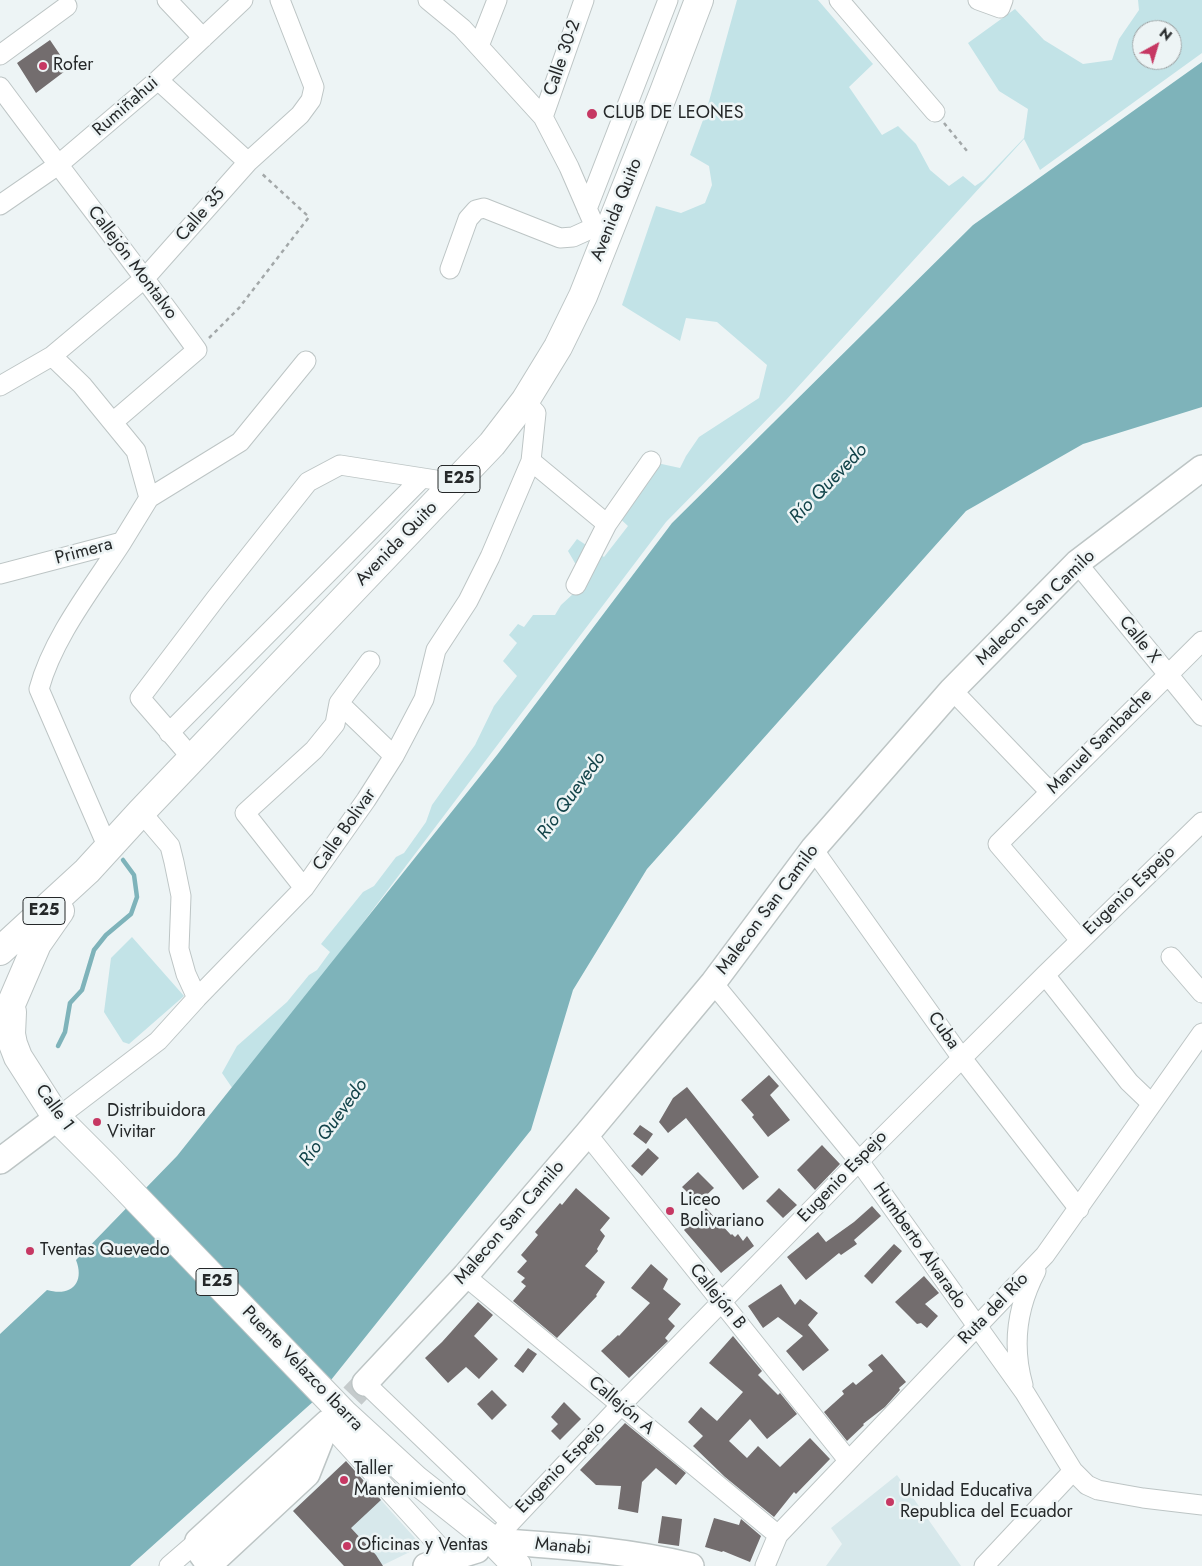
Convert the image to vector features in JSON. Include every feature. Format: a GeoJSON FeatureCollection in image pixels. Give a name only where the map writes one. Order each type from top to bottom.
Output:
{"type":"FeatureCollection","features":[{"type":"Feature","properties":{"kind":"highway","name":"Avenida Quito"},"geometry":{"type":"LineString","coordinates":[[0,951],[87,871],[192,758],[492,444],[525,401],[558,347],[583,296],[602,230],[698,0]]}},
{"type":"Feature","properties":{"kind":"highway","name":"Avenida Quito"},"geometry":{"type":"LineString","coordinates":[[6,1006],[37,944],[87,871]]}},
{"type":"Feature","properties":{"kind":"highway","name":"Calle 1"},"geometry":{"type":"LineString","coordinates":[[6,1006],[12,1044],[57,1118],[106,1167]]}},
{"type":"Feature","properties":{"kind":"highway","name":"Calle 1"},"geometry":{"type":"LineString","coordinates":[[0,1044],[27,1069]]}},
{"type":"Feature","properties":{"kind":"highway","name":"Puente Velazco Ibarra"},"geometry":{"type":"LineString","coordinates":[[106,1167],[328,1410],[373,1442],[493,1545]]}},
{"type":"Feature","properties":{"kind":"highway","name":"E25"},"geometry":{"type":"LineString","coordinates":[[493,1545],[517,1566]]}},
{"type":"Feature","properties":{"kind":"main road","name":"Malecon San Camilo"},"geometry":{"type":"LineString","coordinates":[[365,1384],[465,1276],[587,1134],[713,983],[813,849],[952,690],[1077,563],[1202,468]]}},
{"type":"Feature","properties":{"kind":"main road","name":"Calle Bolivar"},"geometry":{"type":"LineString","coordinates":[[0,1160],[57,1118]]}},
{"type":"Feature","properties":{"kind":"main road"},"geometry":{"type":"LineString","coordinates":[[328,1410],[307,1474],[209,1566],[200,1552],[198,1541],[328,1410]]}},
{"type":"Feature","properties":{"kind":"main road"},"geometry":{"type":"LineString","coordinates":[[426,1566],[493,1545]]}},
{"type":"Feature","properties":{"kind":"main road","name":"Manabi"},"geometry":{"type":"LineString","coordinates":[[493,1545],[583,1549],[653,1557],[691,1566]]}},
{"type":"Feature","properties":{"kind":"street"},"geometry":{"type":"LineString","coordinates":[[168,0],[202,38]]}},
{"type":"Feature","properties":{"kind":"street","name":"Rumiñahui"},"geometry":{"type":"LineString","coordinates":[[0,204],[58,165],[158,80],[243,0]]}},
{"type":"Feature","properties":{"kind":"street","name":"Calle 35"},"geometry":{"type":"LineString","coordinates":[[0,386],[52,356],[145,278],[248,162],[300,115],[311,100],[314,87],[280,0]]}},
{"type":"Feature","properties":{"kind":"street"},"geometry":{"type":"LineString","coordinates":[[428,0],[462,28],[543,117],[569,167],[587,209],[602,230],[560,238],[484,208],[476,210],[468,220],[450,269]]}},
{"type":"Feature","properties":{"kind":"street"},"geometry":{"type":"LineString","coordinates":[[479,46],[497,0]]}},
{"type":"Feature","properties":{"kind":"street","name":"Calle 30-2"},"geometry":{"type":"LineString","coordinates":[[543,117],[584,0]]}},
{"type":"Feature","properties":{"kind":"street"},"geometry":{"type":"LineString","coordinates":[[587,209],[668,0]]}},
{"type":"Feature","properties":{"kind":"street"},"geometry":{"type":"LineString","coordinates":[[839,0],[935,112]]}},
{"type":"Feature","properties":{"kind":"street"},"geometry":{"type":"LineString","coordinates":[[978,0],[1001,4]]}},
{"type":"Feature","properties":{"kind":"street"},"geometry":{"type":"LineString","coordinates":[[0,55],[67,6]]}},
{"type":"Feature","properties":{"kind":"street"},"geometry":{"type":"LineString","coordinates":[[158,80],[248,162]]}},
{"type":"Feature","properties":{"kind":"street","name":"Callejón Montalvo"},"geometry":{"type":"LineString","coordinates":[[0,87],[145,278],[197,350]]}},
{"type":"Feature","properties":{"kind":"street"},"geometry":{"type":"LineString","coordinates":[[113,422],[197,350]]}},
{"type":"Feature","properties":{"kind":"street"},"geometry":{"type":"LineString","coordinates":[[52,356],[82,385],[136,451],[150,498],[240,442],[306,361]]}},
{"type":"Feature","properties":{"kind":"street","name":"Calle Bolivar"},"geometry":{"type":"LineString","coordinates":[[57,1118],[158,1041],[304,888],[366,800],[394,756],[424,698],[436,650],[468,601],[490,557],[531,461],[536,413],[525,401]]}},
{"type":"Feature","properties":{"kind":"street"},"geometry":{"type":"LineString","coordinates":[[531,461],[607,524]]}},
{"type":"Feature","properties":{"kind":"street"},"geometry":{"type":"LineString","coordinates":[[576,586],[607,524],[650,461]]}},
{"type":"Feature","properties":{"kind":"street"},"geometry":{"type":"LineString","coordinates":[[192,758],[140,698],[308,482],[340,465],[455,483]]}},
{"type":"Feature","properties":{"kind":"street"},"geometry":{"type":"LineString","coordinates":[[170,733],[422,478]]}},
{"type":"Feature","properties":{"kind":"street","name":"Primera"},"geometry":{"type":"LineString","coordinates":[[0,574],[122,542],[150,498]]}},
{"type":"Feature","properties":{"kind":"street"},"geometry":{"type":"LineString","coordinates":[[108,848],[38,689],[44,669],[55,645],[122,542]]}},
{"type":"Feature","properties":{"kind":"street","name":"Calle X"},"geometry":{"type":"LineString","coordinates":[[1077,563],[1202,716]]}},
{"type":"Feature","properties":{"kind":"street","name":"Manuel Sambache"},"geometry":{"type":"LineString","coordinates":[[1080,940],[998,844],[1202,641]]}},
{"type":"Feature","properties":{"kind":"street"},"geometry":{"type":"LineString","coordinates":[[304,888],[245,813],[314,750],[335,724],[339,703],[370,661]]}},
{"type":"Feature","properties":{"kind":"street"},"geometry":{"type":"LineString","coordinates":[[952,690],[1050,792]]}},
{"type":"Feature","properties":{"kind":"street"},"geometry":{"type":"LineString","coordinates":[[339,703],[394,756]]}},
{"type":"Feature","properties":{"kind":"street"},"geometry":{"type":"LineString","coordinates":[[141,812],[170,846],[181,896],[179,949],[186,974],[197,998]]}},
{"type":"Feature","properties":{"kind":"street","name":"Eugenio Espejo"},"geometry":{"type":"LineString","coordinates":[[493,1545],[621,1405],[859,1161],[961,1057],[1202,822]]}},
{"type":"Feature","properties":{"kind":"street","name":"Cuba"},"geometry":{"type":"LineString","coordinates":[[813,849],[961,1057],[1079,1209]]}},
{"type":"Feature","properties":{"kind":"street"},"geometry":{"type":"LineString","coordinates":[[1171,956],[1202,993]]}},
{"type":"Feature","properties":{"kind":"street"},"geometry":{"type":"LineString","coordinates":[[1045,975],[1129,1082],[1152,1104]]}},
{"type":"Feature","properties":{"kind":"street","name":"Humberto Alvarado"},"geometry":{"type":"LineString","coordinates":[[713,983],[859,1161],[1025,1393],[1073,1472]]}},
{"type":"Feature","properties":{"kind":"street","name":"Ruta del Río"},"geometry":{"type":"LineString","coordinates":[[765,1566],[778,1535],[1045,1256],[1202,1033]]}},
{"type":"Feature","properties":{"kind":"street","name":"Callejón B"},"geometry":{"type":"LineString","coordinates":[[587,1134],[848,1460]]}},
{"type":"Feature","properties":{"kind":"street"},"geometry":{"type":"LineString","coordinates":[[1025,1393],[1018,1366],[1018,1324],[1023,1302],[1045,1256]]}},
{"type":"Feature","properties":{"kind":"street","name":"Callejón A"},"geometry":{"type":"LineString","coordinates":[[465,1276],[778,1535]]}},
{"type":"Feature","properties":{"kind":"street"},"geometry":{"type":"LineString","coordinates":[[365,1384],[493,1545]]}},
{"type":"Feature","properties":{"kind":"street"},"geometry":{"type":"LineString","coordinates":[[328,1410],[450,1558]]}},
{"type":"Feature","properties":{"kind":"street"},"geometry":{"type":"LineString","coordinates":[[984,1566],[1073,1472],[1087,1485],[1098,1490],[1202,1505]]}},
{"type":"Feature","properties":{"kind":"street"},"geometry":{"type":"LineString","coordinates":[[169,1566],[198,1541]]}},
{"type":"Feature","properties":{"kind":"path"},"geometry":{"type":"LineString","coordinates":[[935,112],[967,151]]}},
{"type":"Feature","properties":{"kind":"path"},"geometry":{"type":"LineString","coordinates":[[197,350],[239,308],[309,217],[248,162]]}},
{"type":"Feature","properties":{"kind":"shaded area"},"geometry":{"type":"Polygon","coordinates":[[[737,0],[818,0],[873,64],[849,87],[882,135],[898,126],[916,144],[930,170],[949,186],[963,176],[975,186],[984,180],[1024,138],[1028,109],[999,91],[968,43],[1015,9],[1044,40],[1083,64],[1112,60],[1119,39],[1132,20],[1132,70],[1178,70],[1040,170],[1024,139],[786,400],[666,522],[235,1092],[222,1073],[237,1046],[287,1002],[309,975],[317,970],[330,952],[321,944],[363,892],[374,886],[396,857],[404,853],[426,822],[432,805],[475,745],[494,706],[517,676],[503,661],[517,643],[509,635],[518,624],[524,627],[533,615],[555,615],[561,605],[586,582],[568,551],[577,539],[604,557],[628,526],[615,514],[657,463],[680,468],[699,437],[759,398],[767,365],[717,322],[686,318],[680,341],[622,305],[656,206],[681,213],[705,203],[712,185],[709,166],[690,155],[706,112],[737,0]]]}},
{"type":"Feature","properties":{"kind":"shaded area"},"geometry":{"type":"Polygon","coordinates":[[[1138,0],[1202,0],[1202,53],[1182,67],[1182,20],[1132,20],[1139,10],[1138,0]]]}},
{"type":"Feature","properties":{"kind":"shaded area"},"geometry":{"type":"Polygon","coordinates":[[[132,937],[184,996],[129,1044],[123,1042],[104,1012],[111,958],[132,937]]]}},
{"type":"Feature","properties":{"kind":"shaded area"},"geometry":{"type":"Polygon","coordinates":[[[346,1461],[422,1546],[381,1566],[344,1566],[293,1511],[346,1461]]]}},
{"type":"Feature","properties":{"kind":"shaded area","name":"Unidad Educativa Republica del Ecuador"},"geometry":{"type":"Polygon","coordinates":[[[897,1475],[961,1566],[826,1566],[842,1544],[831,1528],[897,1475]]]}},
{"type":"Feature","properties":{"kind":"water","name":"Río Quevedo"},"geometry":{"type":"Polygon","coordinates":[[[1202,62],[1202,407],[1083,444],[966,511],[647,869],[573,990],[531,1130],[315,1400],[130,1566],[0,1566],[0,1334],[47,1290],[63,1291],[69,1290],[74,1286],[79,1275],[76,1260],[177,1156],[497,755],[672,523],[973,225],[1202,62]]]}},
{"type":"Feature","properties":{"kind":"building","name":"Rofer"},"geometry":{"type":"Polygon","coordinates":[[[50,40],[69,68],[36,93],[17,63],[50,40]]]}},
{"type":"Feature","properties":{"kind":"building"},"geometry":{"type":"Polygon","coordinates":[[[769,1075],[779,1086],[770,1095],[790,1120],[768,1137],[752,1117],[754,1115],[741,1100],[769,1075]]]}},
{"type":"Feature","properties":{"kind":"building"},"geometry":{"type":"Polygon","coordinates":[[[687,1087],[759,1177],[743,1190],[686,1118],[668,1133],[659,1122],[673,1098],[687,1087]]]}},
{"type":"Feature","properties":{"kind":"building"},"geometry":{"type":"Polygon","coordinates":[[[640,1125],[653,1134],[646,1144],[633,1134],[640,1125]]]}},
{"type":"Feature","properties":{"kind":"building"},"geometry":{"type":"Polygon","coordinates":[[[822,1145],[840,1164],[815,1190],[797,1170],[822,1145]]]}},
{"type":"Feature","properties":{"kind":"building"},"geometry":{"type":"Polygon","coordinates":[[[648,1148],[659,1158],[642,1176],[631,1166],[648,1148]]]}},
{"type":"Feature","properties":{"kind":"building"},"geometry":{"type":"Polygon","coordinates":[[[698,1172],[714,1188],[698,1203],[682,1187],[698,1172]]]}},
{"type":"Feature","properties":{"kind":"building"},"geometry":{"type":"Polygon","coordinates":[[[576,1188],[610,1218],[600,1230],[605,1236],[597,1249],[598,1251],[585,1266],[605,1282],[597,1296],[557,1338],[513,1301],[526,1286],[521,1282],[525,1278],[517,1272],[527,1261],[521,1255],[538,1235],[535,1232],[576,1188]]]}},
{"type":"Feature","properties":{"kind":"building"},"geometry":{"type":"Polygon","coordinates":[[[779,1188],[797,1205],[783,1218],[766,1201],[779,1188]]]}},
{"type":"Feature","properties":{"kind":"building"},"geometry":{"type":"Polygon","coordinates":[[[872,1206],[881,1216],[854,1240],[857,1244],[841,1255],[839,1253],[806,1280],[787,1257],[818,1232],[826,1242],[854,1222],[872,1206]]]}},
{"type":"Feature","properties":{"kind":"building"},"geometry":{"type":"Polygon","coordinates":[[[706,1208],[731,1235],[735,1237],[738,1234],[743,1241],[747,1236],[754,1246],[721,1273],[684,1230],[706,1208]]]}},
{"type":"Feature","properties":{"kind":"building"},"geometry":{"type":"Polygon","coordinates":[[[894,1244],[902,1251],[872,1284],[864,1276],[894,1244]]]}},
{"type":"Feature","properties":{"kind":"building"},"geometry":{"type":"Polygon","coordinates":[[[651,1264],[668,1279],[663,1289],[681,1304],[668,1319],[675,1326],[665,1338],[668,1341],[629,1378],[601,1351],[619,1336],[650,1303],[631,1288],[651,1264]]]}},
{"type":"Feature","properties":{"kind":"building"},"geometry":{"type":"Polygon","coordinates":[[[924,1276],[939,1293],[925,1304],[938,1316],[927,1328],[921,1323],[917,1324],[895,1302],[924,1276]]]}},
{"type":"Feature","properties":{"kind":"building"},"geometry":{"type":"Polygon","coordinates":[[[781,1284],[795,1305],[800,1299],[818,1313],[808,1325],[829,1350],[803,1371],[786,1351],[803,1336],[778,1317],[763,1328],[748,1306],[781,1284]]]}},
{"type":"Feature","properties":{"kind":"building"},"geometry":{"type":"Polygon","coordinates":[[[478,1302],[493,1315],[474,1336],[498,1359],[479,1379],[466,1367],[448,1383],[425,1358],[478,1302]]]}},
{"type":"Feature","properties":{"kind":"building"},"geometry":{"type":"Polygon","coordinates":[[[733,1336],[762,1371],[758,1375],[778,1395],[780,1393],[797,1414],[767,1439],[750,1419],[729,1441],[747,1458],[758,1446],[780,1467],[810,1438],[830,1459],[796,1494],[794,1492],[774,1517],[725,1477],[693,1446],[703,1436],[688,1422],[701,1407],[717,1421],[743,1392],[709,1363],[733,1336]]]}},
{"type":"Feature","properties":{"kind":"building"},"geometry":{"type":"Polygon","coordinates":[[[528,1348],[537,1354],[523,1373],[514,1366],[528,1348]]]}},
{"type":"Feature","properties":{"kind":"building"},"geometry":{"type":"Polygon","coordinates":[[[882,1354],[906,1382],[899,1388],[900,1390],[885,1407],[863,1424],[847,1441],[824,1412],[844,1394],[842,1391],[853,1382],[856,1385],[873,1371],[868,1365],[882,1354]]]}},
{"type":"Feature","properties":{"kind":"building"},"geometry":{"type":"Polygon","coordinates":[[[492,1390],[507,1405],[492,1420],[477,1404],[492,1390]]]}},
{"type":"Feature","properties":{"kind":"building"},"geometry":{"type":"Polygon","coordinates":[[[564,1402],[581,1419],[560,1440],[551,1431],[558,1424],[551,1417],[564,1402]]]}},
{"type":"Feature","properties":{"kind":"building"},"geometry":{"type":"Polygon","coordinates":[[[625,1423],[686,1473],[676,1485],[656,1468],[642,1482],[638,1513],[618,1509],[621,1486],[596,1485],[580,1470],[625,1423]]]}},
{"type":"Feature","properties":{"kind":"building","name":"Taller Mantenimiento"},"geometry":{"type":"Polygon","coordinates":[[[346,1461],[381,1500],[351,1528],[376,1555],[383,1566],[344,1566],[293,1511],[346,1461]]]}},
{"type":"Feature","properties":{"kind":"building"},"geometry":{"type":"Polygon","coordinates":[[[662,1516],[682,1519],[679,1546],[658,1543],[662,1516]]]}},
{"type":"Feature","properties":{"kind":"building"},"geometry":{"type":"Polygon","coordinates":[[[714,1518],[739,1525],[741,1519],[761,1536],[750,1562],[723,1551],[705,1547],[714,1518]]]}},
{"type":"Feature","properties":{"kind":"waterway"},"geometry":{"type":"LineString","coordinates":[[58,1046],[65,1032],[70,1003],[82,990],[94,950],[106,935],[131,914],[137,897],[134,875],[123,860]]}},
{"type":"Feature","properties":{"kind":"tunnel"},"geometry":{"type":"LineString","coordinates":[[327,1423],[365,1383]]}},
{"type":"Feature","properties":{"kind":"place","name":"Rofer"},"geometry":{"type":"Point","coordinates":[43,66]}},
{"type":"Feature","properties":{"kind":"place","name":"CLUB DE LEONES"},"geometry":{"type":"Point","coordinates":[592,114]}},
{"type":"Feature","properties":{"kind":"place","name":"Distribuidora Vivitar"},"geometry":{"type":"Point","coordinates":[97,1122]}},
{"type":"Feature","properties":{"kind":"place","name":"Liceo Bolivariano"},"geometry":{"type":"Point","coordinates":[670,1211]}},
{"type":"Feature","properties":{"kind":"place","name":"Tventas Quevedo"},"geometry":{"type":"Point","coordinates":[30,1251]}},
{"type":"Feature","properties":{"kind":"place","name":"Taller Mantenimiento"},"geometry":{"type":"Point","coordinates":[344,1480]}},
{"type":"Feature","properties":{"kind":"place","name":"Unidad Educativa Republica del Ecuador"},"geometry":{"type":"Point","coordinates":[890,1502]}},
{"type":"Feature","properties":{"kind":"place","name":"Oficinas y Ventas"},"geometry":{"type":"Point","coordinates":[347,1546]}}]}
